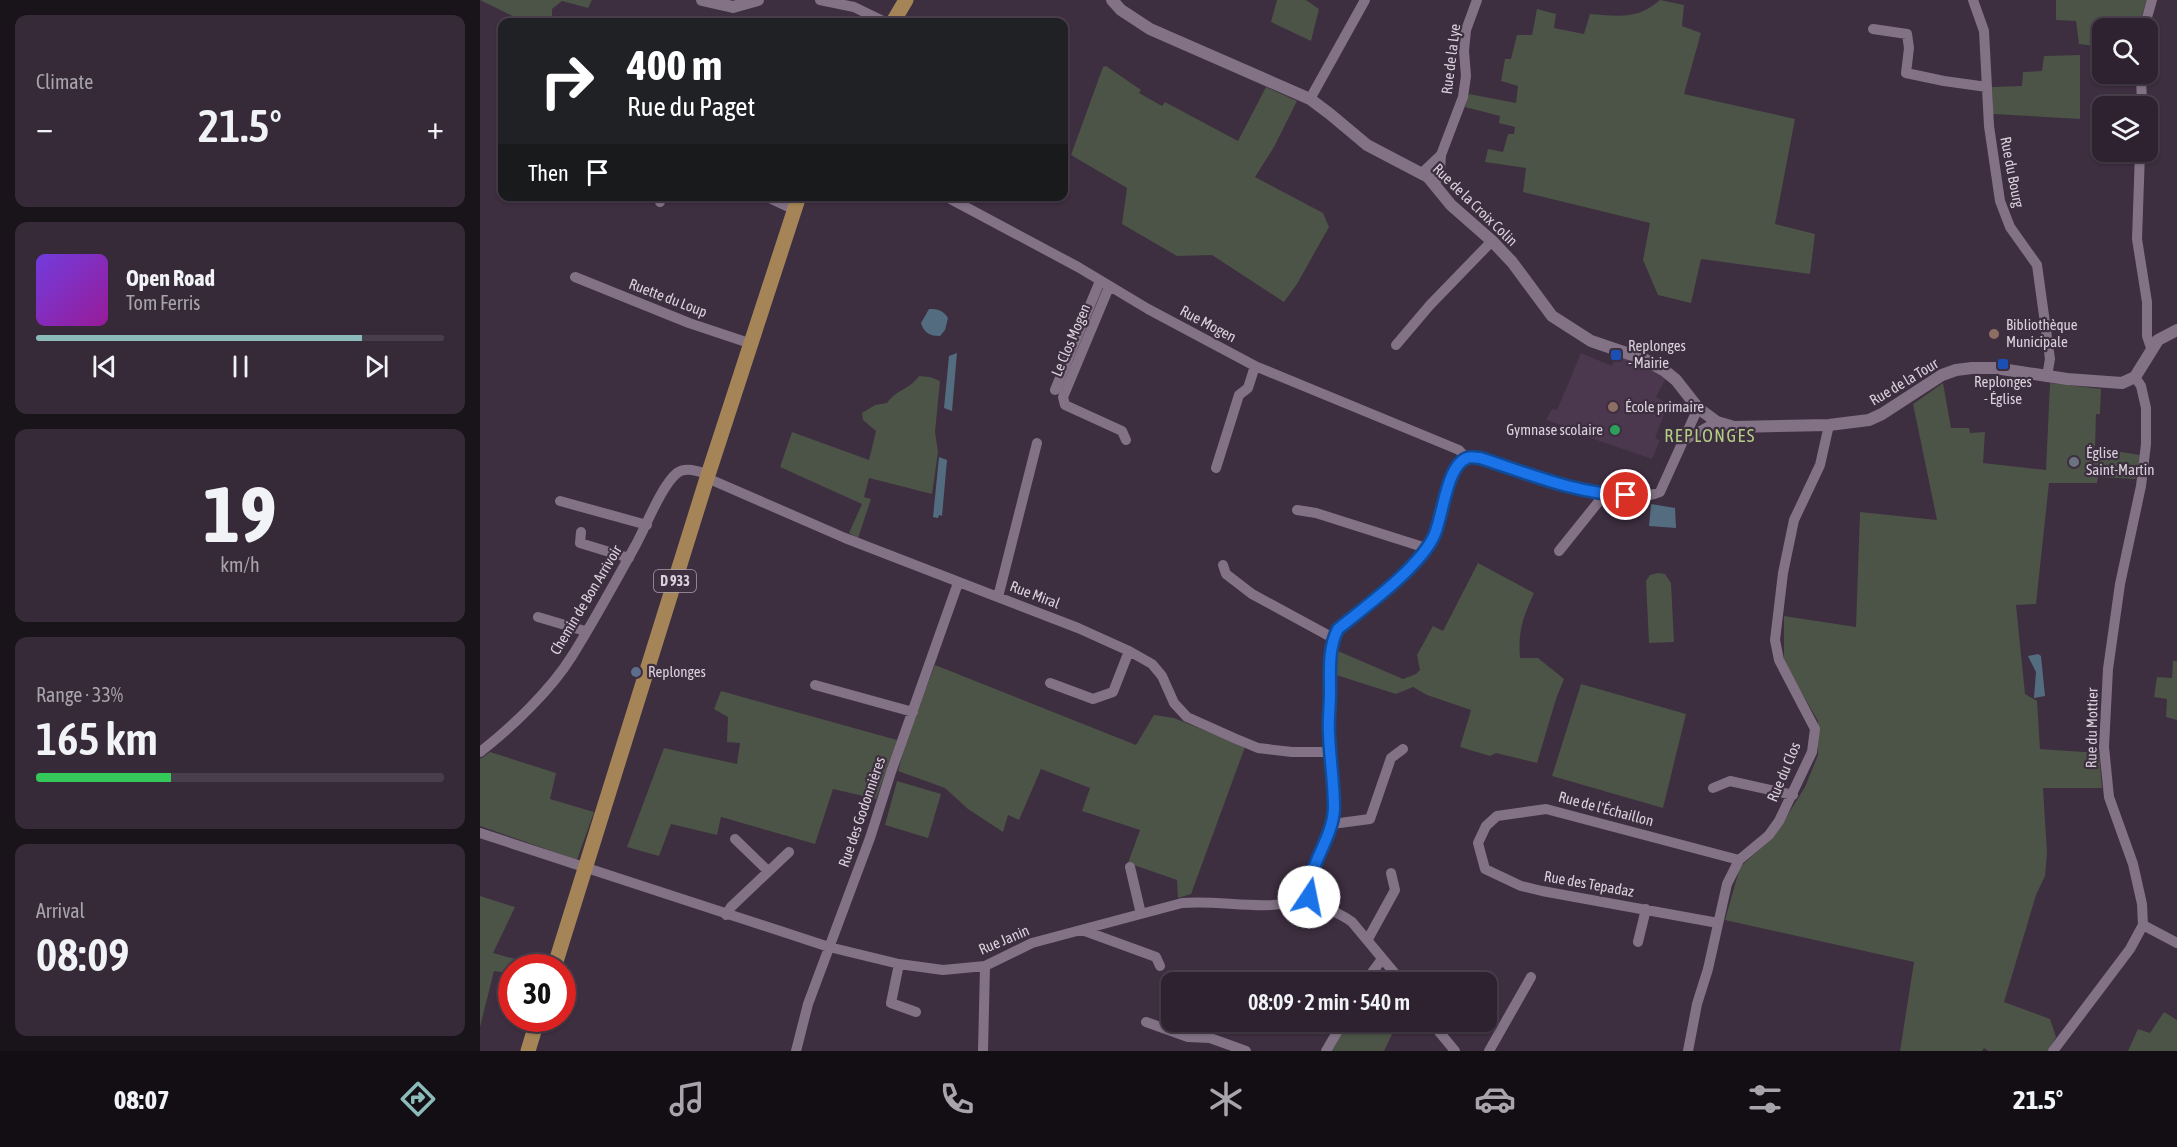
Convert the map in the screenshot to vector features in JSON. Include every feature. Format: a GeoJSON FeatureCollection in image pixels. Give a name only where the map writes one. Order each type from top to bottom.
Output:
{"type":"FeatureCollection","features":[{"type":"Feature","properties":{"kind":"main road"},"geometry":{"type":"LineString","coordinates":[[895,18],[906,0]]}},
{"type":"Feature","properties":{"kind":"main road","name":"D 933"},"geometry":{"type":"LineString","coordinates":[[559,954],[708,476],[797,203]]}},
{"type":"Feature","properties":{"kind":"main road"},"geometry":{"type":"LineString","coordinates":[[528,1051],[534,1032]]}},
{"type":"Feature","properties":{"kind":"street"},"geometry":{"type":"LineString","coordinates":[[702,0],[733,7],[758,0]]}},
{"type":"Feature","properties":{"kind":"street"},"geometry":{"type":"LineString","coordinates":[[819,0],[842,3],[877,18]]}},
{"type":"Feature","properties":{"kind":"street","name":"Rue de la Croix Colin"},"geometry":{"type":"LineString","coordinates":[[1112,0],[1121,10],[1150,29],[1310,99],[1367,146],[1422,173],[1435,184],[1451,205],[1512,262],[1552,316],[1591,341],[1644,359],[1665,371],[1676,380],[1698,408]]}},
{"type":"Feature","properties":{"kind":"street"},"geometry":{"type":"LineString","coordinates":[[1310,99],[1365,0]]}},
{"type":"Feature","properties":{"kind":"street","name":"Rue de la Lye"},"geometry":{"type":"LineString","coordinates":[[1435,184],[1441,154],[1463,97],[1466,76],[1464,51],[1466,30],[1477,0]]}},
{"type":"Feature","properties":{"kind":"street","name":"Rue du Bourg"},"geometry":{"type":"LineString","coordinates":[[1973,0],[1984,31],[1989,126],[2000,201],[2010,227],[2037,264],[2050,359],[2047,376]]}},
{"type":"Feature","properties":{"kind":"street"},"geometry":{"type":"LineString","coordinates":[[2147,18],[2152,0]]}},
{"type":"Feature","properties":{"kind":"street"},"geometry":{"type":"LineString","coordinates":[[1873,29],[1907,34],[1909,48],[1906,73],[1987,87]]}},
{"type":"Feature","properties":{"kind":"street","name":"Rue de la Lye"},"geometry":{"type":"LineString","coordinates":[[1422,173],[1441,154]]}},
{"type":"Feature","properties":{"kind":"street"},"geometry":{"type":"LineString","coordinates":[[2140,162],[2137,239],[2147,302],[2147,336],[2151,348]]}},
{"type":"Feature","properties":{"kind":"street","name":"Rue Mogen"},"geometry":{"type":"LineString","coordinates":[[954,201],[1255,366],[1459,450],[1466,458]]}},
{"type":"Feature","properties":{"kind":"street"},"geometry":{"type":"LineString","coordinates":[[1396,345],[1430,305],[1492,241]]}},
{"type":"Feature","properties":{"kind":"street","name":"Ruette du Loup"},"geometry":{"type":"LineString","coordinates":[[575,277],[689,323],[752,344]]}},
{"type":"Feature","properties":{"kind":"street"},"geometry":{"type":"LineString","coordinates":[[1055,390],[1105,284]]}},
{"type":"Feature","properties":{"kind":"street","name":"Le Clos Mogen"},"geometry":{"type":"LineString","coordinates":[[1105,284],[1063,397],[1065,405],[1122,431],[1126,440]]}},
{"type":"Feature","properties":{"kind":"street"},"geometry":{"type":"LineString","coordinates":[[2135,376],[2144,364],[2151,348],[2164,335],[2177,330]]}},
{"type":"Feature","properties":{"kind":"street"},"geometry":{"type":"LineString","coordinates":[[1216,468],[1239,395],[1248,388],[1255,366]]}},
{"type":"Feature","properties":{"kind":"street","name":"Rue de la Tour"},"geometry":{"type":"LineString","coordinates":[[1698,408],[1717,422],[1734,427],[1829,425],[1855,423],[1882,414],[1942,375],[1956,370],[1995,368],[2115,383],[2128,381],[2135,376]]}},
{"type":"Feature","properties":{"kind":"street","name":"Rue du Mottier"},"geometry":{"type":"LineString","coordinates":[[2135,376],[2141,386],[2146,408],[2146,444],[2141,486],[2120,584],[2108,669],[2104,747],[2109,797],[2133,864],[2142,904],[2143,925]]}},
{"type":"Feature","properties":{"kind":"street"},"geometry":{"type":"LineString","coordinates":[[1393,972],[1358,927],[1344,915],[1316,903],[1309,897],[1308,888],[1332,824],[1334,808],[1330,752],[1330,661],[1333,638],[1338,629],[1391,586],[1425,549],[1433,538],[1449,482],[1458,465],[1466,458],[1480,458],[1604,495],[1647,496],[1660,492],[1698,408]]}},
{"type":"Feature","properties":{"kind":"street"},"geometry":{"type":"LineString","coordinates":[[1685,439],[1717,422]]}},
{"type":"Feature","properties":{"kind":"street","name":"Rue du Clos"},"geometry":{"type":"LineString","coordinates":[[1688,1051],[1697,1004],[1708,969],[1727,884],[1739,860],[1769,835],[1779,821],[1812,752],[1815,729],[1779,660],[1775,640],[1794,520],[1820,465],[1829,425]]}},
{"type":"Feature","properties":{"kind":"street"},"geometry":{"type":"LineString","coordinates":[[998,597],[1036,443]]}},
{"type":"Feature","properties":{"kind":"street","name":"Chemin de Bon Arrivoir"},"geometry":{"type":"LineString","coordinates":[[480,752],[510,727],[572,657],[629,558],[665,489],[678,472],[690,470],[708,476]]}},
{"type":"Feature","properties":{"kind":"street","name":"Rue Miral"},"geometry":{"type":"LineString","coordinates":[[708,476],[845,538],[1129,651],[1152,664],[1162,676],[1174,703],[1187,717],[1258,748],[1292,752],[1330,752]]}},
{"type":"Feature","properties":{"kind":"street"},"geometry":{"type":"LineString","coordinates":[[1559,551],[1604,495]]}},
{"type":"Feature","properties":{"kind":"street"},"geometry":{"type":"LineString","coordinates":[[560,501],[647,525]]}},
{"type":"Feature","properties":{"kind":"street"},"geometry":{"type":"LineString","coordinates":[[1297,510],[1317,513],[1425,549]]}},
{"type":"Feature","properties":{"kind":"street"},"geometry":{"type":"LineString","coordinates":[[582,532],[580,543],[629,558]]}},
{"type":"Feature","properties":{"kind":"street"},"geometry":{"type":"LineString","coordinates":[[1223,565],[1226,574],[1251,594],[1333,638]]}},
{"type":"Feature","properties":{"kind":"street","name":"Rue des Godonnières"},"geometry":{"type":"LineString","coordinates":[[796,1051],[803,1021],[870,838],[958,583]]}},
{"type":"Feature","properties":{"kind":"street"},"geometry":{"type":"LineString","coordinates":[[538,617],[585,631]]}},
{"type":"Feature","properties":{"kind":"street"},"geometry":{"type":"LineString","coordinates":[[1050,683],[1093,699],[1113,692],[1129,651]]}},
{"type":"Feature","properties":{"kind":"street"},"geometry":{"type":"LineString","coordinates":[[815,685],[913,711]]}},
{"type":"Feature","properties":{"kind":"street"},"geometry":{"type":"LineString","coordinates":[[1332,824],[1370,819],[1390,758],[1404,749]]}},
{"type":"Feature","properties":{"kind":"street"},"geometry":{"type":"LineString","coordinates":[[1713,788],[1730,781],[1792,795]]}},
{"type":"Feature","properties":{"kind":"street","name":"Rue de l'Échaillon"},"geometry":{"type":"LineString","coordinates":[[1478,843],[1486,826],[1497,816],[1546,808],[1739,860]]}},
{"type":"Feature","properties":{"kind":"street","name":"Rue Janin"},"geometry":{"type":"LineString","coordinates":[[480,833],[829,947],[899,964],[943,970],[985,966],[1032,943],[1182,903],[1201,901],[1268,905],[1293,903],[1309,897]]}},
{"type":"Feature","properties":{"kind":"street"},"geometry":{"type":"LineString","coordinates":[[735,839],[768,872]]}},
{"type":"Feature","properties":{"kind":"street","name":"Rue des Tepadaz"},"geometry":{"type":"LineString","coordinates":[[1478,843],[1485,869],[1507,880],[1542,891],[1718,923]]}},
{"type":"Feature","properties":{"kind":"street"},"geometry":{"type":"LineString","coordinates":[[726,915],[789,852]]}},
{"type":"Feature","properties":{"kind":"street"},"geometry":{"type":"LineString","coordinates":[[1130,867],[1141,914]]}},
{"type":"Feature","properties":{"kind":"street"},"geometry":{"type":"LineString","coordinates":[[1368,939],[1395,890],[1390,873]]}},
{"type":"Feature","properties":{"kind":"street"},"geometry":{"type":"LineString","coordinates":[[1638,942],[1646,909]]}},
{"type":"Feature","properties":{"kind":"street"},"geometry":{"type":"LineString","coordinates":[[2053,1051],[2130,949],[2143,925],[2177,943]]}},
{"type":"Feature","properties":{"kind":"street"},"geometry":{"type":"LineString","coordinates":[[1082,930],[1156,957],[1160,966]]}},
{"type":"Feature","properties":{"kind":"street"},"geometry":{"type":"LineString","coordinates":[[1372,972],[1382,959]]}},
{"type":"Feature","properties":{"kind":"street"},"geometry":{"type":"LineString","coordinates":[[899,964],[891,1003],[916,1012]]}},
{"type":"Feature","properties":{"kind":"street"},"geometry":{"type":"LineString","coordinates":[[983,1051],[985,966]]}},
{"type":"Feature","properties":{"kind":"street"},"geometry":{"type":"LineString","coordinates":[[1489,1051],[1532,977]]}},
{"type":"Feature","properties":{"kind":"street"},"geometry":{"type":"LineString","coordinates":[[1146,1022],[1188,1037],[1210,1038],[1246,1051]]}},
{"type":"Feature","properties":{"kind":"street"},"geometry":{"type":"LineString","coordinates":[[1326,1051],[1337,1032]]}},
{"type":"Feature","properties":{"kind":"street"},"geometry":{"type":"LineString","coordinates":[[1439,1032],[1455,1051]]}},
{"type":"Feature","properties":{"kind":"shaded area","name":"École primaire"},"geometry":{"type":"Polygon","coordinates":[[[1581,353],[1612,366],[1616,356],[1634,360],[1666,378],[1656,397],[1668,404],[1655,438],[1660,440],[1652,459],[1546,420],[1552,409],[1557,410],[1581,353]]]}},
{"type":"Feature","properties":{"kind":"green space"},"geometry":{"type":"Polygon","coordinates":[[[480,0],[592,0],[588,8],[562,1],[552,9],[552,18],[517,18],[480,0]]]}},
{"type":"Feature","properties":{"kind":"green space"},"geometry":{"type":"Polygon","coordinates":[[[1277,0],[1306,0],[1319,9],[1311,41],[1271,22],[1277,0]]]}},
{"type":"Feature","properties":{"kind":"green space"},"geometry":{"type":"Polygon","coordinates":[[[1660,0],[1684,5],[1682,26],[1701,33],[1684,94],[1795,119],[1775,224],[1815,234],[1810,274],[1701,259],[1691,303],[1658,295],[1643,260],[1650,223],[1523,192],[1526,168],[1485,162],[1488,149],[1503,152],[1508,134],[1514,134],[1515,127],[1499,123],[1500,116],[1465,107],[1469,94],[1516,103],[1518,86],[1501,81],[1505,59],[1511,59],[1517,35],[1532,35],[1537,9],[1556,14],[1554,28],[1584,34],[1590,14],[1619,16],[1635,14],[1660,0]]]}},
{"type":"Feature","properties":{"kind":"green space"},"geometry":{"type":"Polygon","coordinates":[[[2056,0],[2147,0],[2141,18],[2092,18],[2092,46],[2079,44],[2076,21],[2056,20],[2056,0]]]}},
{"type":"Feature","properties":{"kind":"green space"},"geometry":{"type":"Polygon","coordinates":[[[2080,55],[2080,119],[1993,114],[1992,87],[2022,86],[2023,72],[2042,71],[2044,56],[2080,55]]]}},
{"type":"Feature","properties":{"kind":"green space"},"geometry":{"type":"Polygon","coordinates":[[[1106,66],[1141,90],[1139,93],[1162,106],[1165,102],[1238,141],[1266,87],[1297,101],[1274,147],[1255,177],[1323,213],[1329,227],[1297,284],[1284,302],[1212,255],[1177,256],[1122,224],[1127,188],[1071,155],[1103,67],[1106,66]]]}},
{"type":"Feature","properties":{"kind":"green space"},"geometry":{"type":"Polygon","coordinates":[[[919,376],[940,381],[935,432],[938,452],[932,494],[869,478],[864,497],[871,499],[858,538],[849,533],[862,504],[780,467],[792,432],[869,460],[876,431],[863,420],[862,413],[875,405],[887,403],[919,376]]]}},
{"type":"Feature","properties":{"kind":"green space"},"geometry":{"type":"Polygon","coordinates":[[[1943,383],[1951,428],[1969,428],[1970,433],[1985,432],[1983,463],[2046,470],[2050,383],[2101,389],[2100,414],[2096,414],[2095,448],[2140,455],[2135,479],[2098,477],[2097,483],[2049,483],[2036,604],[2016,605],[2025,694],[2037,701],[2040,749],[2099,753],[2102,788],[2043,788],[2047,853],[2045,876],[2036,895],[2004,1002],[2050,1019],[2056,1037],[2048,1051],[1988,1051],[1984,1048],[1982,1051],[1900,1051],[1914,962],[1725,920],[1740,867],[1775,835],[1805,787],[1818,755],[1818,721],[1784,662],[1784,616],[1856,627],[1860,512],[1937,520],[1913,404],[1943,383]]]}},
{"type":"Feature","properties":{"kind":"green space"},"geometry":{"type":"Polygon","coordinates":[[[1478,563],[1534,593],[1522,624],[1520,658],[1538,658],[1564,679],[1537,763],[1496,753],[1490,756],[1460,747],[1471,710],[1427,695],[1413,687],[1396,694],[1336,675],[1338,651],[1403,679],[1416,674],[1420,670],[1417,655],[1433,626],[1443,631],[1478,563]]]}},
{"type":"Feature","properties":{"kind":"green space"},"geometry":{"type":"Polygon","coordinates":[[[1665,574],[1671,583],[1674,642],[1649,643],[1646,581],[1650,575],[1665,574]]]}},
{"type":"Feature","properties":{"kind":"green space"},"geometry":{"type":"Polygon","coordinates":[[[2173,661],[2177,661],[2177,720],[2166,717],[2167,699],[2154,697],[2157,677],[2172,678],[2173,661]]]}},
{"type":"Feature","properties":{"kind":"green space"},"geometry":{"type":"Polygon","coordinates":[[[935,665],[1136,745],[1154,715],[1174,718],[1245,747],[1191,894],[1178,898],[1177,880],[1128,863],[1140,830],[1082,811],[1090,788],[1041,769],[1019,820],[1008,815],[1003,832],[968,809],[945,788],[898,771],[908,735],[935,665]]]}},
{"type":"Feature","properties":{"kind":"green space"},"geometry":{"type":"Polygon","coordinates":[[[1581,684],[1686,714],[1663,808],[1552,776],[1581,684]]]}},
{"type":"Feature","properties":{"kind":"green space"},"geometry":{"type":"Polygon","coordinates":[[[721,691],[897,740],[876,799],[833,789],[815,844],[721,817],[717,835],[671,824],[659,856],[627,847],[664,748],[737,764],[740,743],[727,742],[728,717],[714,709],[721,691]]]}},
{"type":"Feature","properties":{"kind":"green space"},"geometry":{"type":"Polygon","coordinates":[[[490,752],[556,773],[550,799],[594,812],[577,860],[480,826],[480,759],[490,752]]]}},
{"type":"Feature","properties":{"kind":"green space"},"geometry":{"type":"Polygon","coordinates":[[[897,781],[941,794],[928,838],[885,825],[897,781]]]}},
{"type":"Feature","properties":{"kind":"green space"},"geometry":{"type":"Polygon","coordinates":[[[480,896],[515,907],[493,953],[498,954],[498,972],[494,971],[480,1027],[480,896]]]}},
{"type":"Feature","properties":{"kind":"green space"},"geometry":{"type":"Polygon","coordinates":[[[2164,1012],[2177,1020],[2177,1051],[2128,1051],[2138,1029],[2150,1033],[2164,1012]]]}},
{"type":"Feature","properties":{"kind":"green space"},"geometry":{"type":"Polygon","coordinates":[[[1341,1032],[1393,1032],[1384,1051],[1329,1051],[1341,1032]]]}},
{"type":"Feature","properties":{"kind":"water"},"geometry":{"type":"Polygon","coordinates":[[[929,309],[940,310],[948,318],[945,330],[940,336],[928,333],[922,326],[921,323],[929,309]]]}},
{"type":"Feature","properties":{"kind":"water"},"geometry":{"type":"Polygon","coordinates":[[[957,353],[952,411],[944,408],[949,356],[957,353]]]}},
{"type":"Feature","properties":{"kind":"water"},"geometry":{"type":"Polygon","coordinates":[[[939,457],[947,460],[942,516],[939,515],[938,518],[933,517],[939,457]]]}},
{"type":"Feature","properties":{"kind":"water"},"geometry":{"type":"Polygon","coordinates":[[[1651,504],[1675,508],[1676,528],[1649,526],[1651,504]]]}},
{"type":"Feature","properties":{"kind":"water"},"geometry":{"type":"Polygon","coordinates":[[[2038,654],[2041,656],[2045,696],[2034,698],[2036,672],[2028,656],[2038,654]]]}},
{"type":"Feature","properties":{"kind":"place","name":"Bibliothèque Municipale"},"geometry":{"type":"Point","coordinates":[1994,334]}},
{"type":"Feature","properties":{"kind":"place","name":"Replonges - Mairie"},"geometry":{"type":"Point","coordinates":[1616,355]}},
{"type":"Feature","properties":{"kind":"place","name":"Replonges - Église"},"geometry":{"type":"Point","coordinates":[2003,364]}},
{"type":"Feature","properties":{"kind":"place","name":"École primaire"},"geometry":{"type":"Point","coordinates":[1613,407]}},
{"type":"Feature","properties":{"kind":"place","name":"Gymnase scolaire"},"geometry":{"type":"Point","coordinates":[1615,430]}},
{"type":"Feature","properties":{"kind":"place","name":"Église Saint-Martin"},"geometry":{"type":"Point","coordinates":[2074,462]}},
{"type":"Feature","properties":{"kind":"place","name":"Replonges"},"geometry":{"type":"Point","coordinates":[636,672]}},
{"type":"Feature","properties":{"kind":"district","name":"REPLONGES"},"geometry":{"type":"Point","coordinates":[1710,436]}},
{"type":"Feature","properties":{"kind":"route"},"geometry":{"type":"LineString","coordinates":[[1309,897],[1308,888],[1331,831],[1334,808],[1329,731],[1330,661],[1333,638],[1338,629],[1407,571],[1433,538],[1449,482],[1458,465],[1466,458],[1480,458],[1604,495],[1626,495]]}}]}
